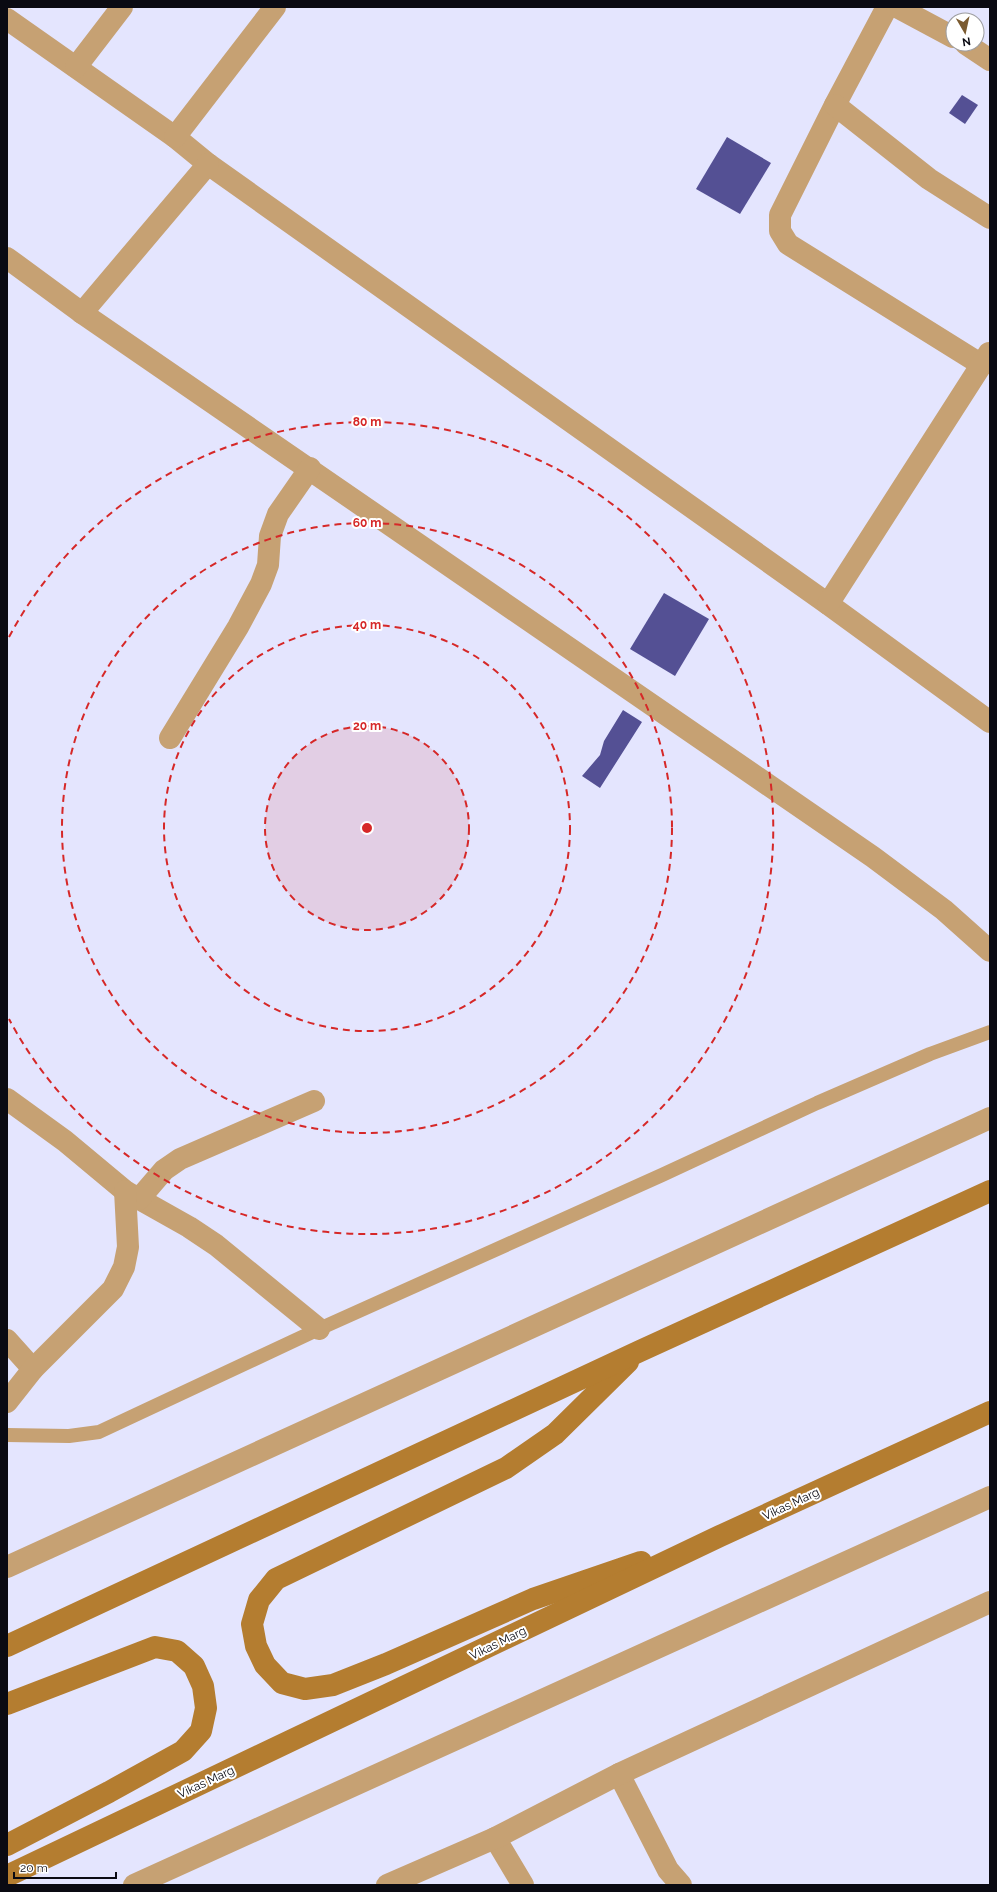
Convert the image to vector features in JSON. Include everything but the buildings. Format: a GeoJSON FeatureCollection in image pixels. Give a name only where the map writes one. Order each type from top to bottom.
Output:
{"type":"FeatureCollection","features":[{"type":"Feature","properties":{"kind":"main road"},"geometry":{"type":"LineString","coordinates":[[7,1646],[640,1351],[990,1191]]}},
{"type":"Feature","properties":{"kind":"main road"},"geometry":{"type":"LineString","coordinates":[[640,1351],[555,1434],[506,1468],[276,1579],[259,1600],[252,1624],[256,1646],[265,1665],[282,1682],[305,1689],[333,1685],[386,1664],[534,1599],[597,1576],[720,1536]]}},
{"type":"Feature","properties":{"kind":"main road","name":"Vikas Marg"},"geometry":{"type":"LineString","coordinates":[[7,1876],[720,1536],[990,1412]]}},
{"type":"Feature","properties":{"kind":"main road"},"geometry":{"type":"LineString","coordinates":[[7,1704],[155,1647],[177,1651],[194,1666],[203,1686],[206,1708],[201,1731],[183,1751],[109,1792],[7,1845]]}},
{"type":"Feature","properties":{"kind":"street"},"geometry":{"type":"LineString","coordinates":[[76,68],[122,7]]}},
{"type":"Feature","properties":{"kind":"street"},"geometry":{"type":"LineString","coordinates":[[175,137],[276,7]]}},
{"type":"Feature","properties":{"kind":"street"},"geometry":{"type":"LineString","coordinates":[[828,604],[986,359],[788,244],[780,231],[780,215],[834,105],[887,7]]}},
{"type":"Feature","properties":{"kind":"street"},"geometry":{"type":"LineString","coordinates":[[897,7],[945,33]]}},
{"type":"Feature","properties":{"kind":"street"},"geometry":{"type":"LineString","coordinates":[[7,19],[175,137],[208,164],[828,604],[990,722]]}},
{"type":"Feature","properties":{"kind":"street"},"geometry":{"type":"LineString","coordinates":[[978,52],[990,60]]}},
{"type":"Feature","properties":{"kind":"street"},"geometry":{"type":"LineString","coordinates":[[834,105],[929,179],[990,218]]}},
{"type":"Feature","properties":{"kind":"street"},"geometry":{"type":"LineString","coordinates":[[82,313],[208,164]]}},
{"type":"Feature","properties":{"kind":"street"},"geometry":{"type":"LineString","coordinates":[[7,258],[82,313],[310,468],[873,857],[944,910],[990,951]]}},
{"type":"Feature","properties":{"kind":"street"},"geometry":{"type":"LineString","coordinates":[[170,738],[238,627],[261,584],[268,565],[270,536],[278,514],[310,468]]}},
{"type":"Feature","properties":{"kind":"street"},"geometry":{"type":"LineString","coordinates":[[7,1099],[65,1141],[132,1195],[189,1227],[216,1245],[319,1328]]}},
{"type":"Feature","properties":{"kind":"street"},"geometry":{"type":"LineString","coordinates":[[7,1402],[33,1369],[113,1289],[124,1267],[128,1247],[132,1195],[180,1159],[314,1101]]}},
{"type":"Feature","properties":{"kind":"street"},"geometry":{"type":"LineString","coordinates":[[7,1567],[990,1118]]}},
{"type":"Feature","properties":{"kind":"street"},"geometry":{"type":"LineString","coordinates":[[7,1340],[33,1369]]}},
{"type":"Feature","properties":{"kind":"street"},"geometry":{"type":"LineString","coordinates":[[134,1885],[990,1497]]}},
{"type":"Feature","properties":{"kind":"street"},"geometry":{"type":"LineString","coordinates":[[387,1885],[495,1838],[619,1774],[990,1602]]}},
{"type":"Feature","properties":{"kind":"street"},"geometry":{"type":"LineString","coordinates":[[619,1774],[668,1870],[681,1885]]}},
{"type":"Feature","properties":{"kind":"street"},"geometry":{"type":"LineString","coordinates":[[495,1838],[523,1885]]}},
{"type":"Feature","properties":{"kind":"lane"},"geometry":{"type":"LineString","coordinates":[[7,1435],[69,1436],[99,1432],[319,1328],[669,1172],[817,1102],[930,1054],[990,1032]]}}]}
